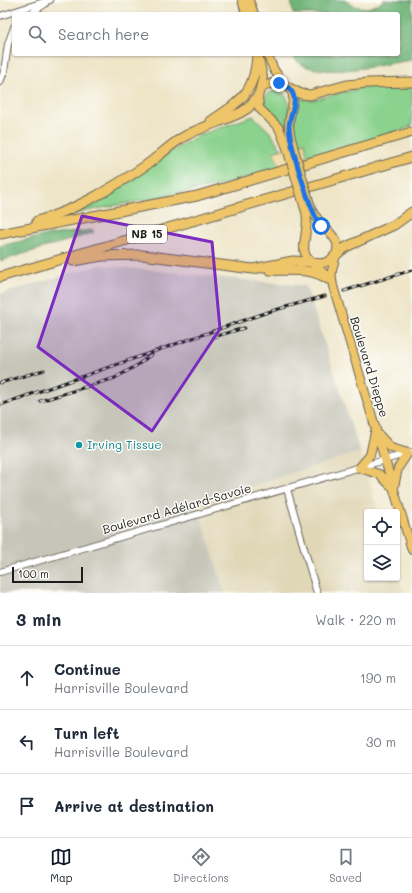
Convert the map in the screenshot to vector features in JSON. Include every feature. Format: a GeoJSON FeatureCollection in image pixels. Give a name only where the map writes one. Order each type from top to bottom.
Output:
{"type":"FeatureCollection","features":[{"type":"Feature","properties":{"kind":"highway"},"geometry":{"type":"LineString","coordinates":[[0,232],[55,215],[87,201],[146,165],[168,147],[238,103],[246,93],[252,80],[257,56]]}},
{"type":"Feature","properties":{"kind":"highway"},"geometry":{"type":"LineString","coordinates":[[287,86],[301,94],[310,95],[347,85],[412,82]]}},
{"type":"Feature","properties":{"kind":"highway"},"geometry":{"type":"LineString","coordinates":[[198,129],[240,113],[248,108],[259,94]]}},
{"type":"Feature","properties":{"kind":"highway","name":"NB 15"},"geometry":{"type":"LineString","coordinates":[[0,232],[197,196],[412,132]]}},
{"type":"Feature","properties":{"kind":"highway","name":"NB 15"},"geometry":{"type":"LineString","coordinates":[[0,277],[412,157]]}},
{"type":"Feature","properties":{"kind":"highway"},"geometry":{"type":"LineString","coordinates":[[336,255],[346,247],[394,225],[412,212]]}},
{"type":"Feature","properties":{"kind":"highway"},"geometry":{"type":"LineString","coordinates":[[0,277],[110,255],[152,256],[253,269],[306,270],[318,273],[330,283]]}},
{"type":"Feature","properties":{"kind":"highway"},"geometry":{"type":"LineString","coordinates":[[253,269],[293,261],[311,262]]}},
{"type":"Feature","properties":{"kind":"main road"},"geometry":{"type":"LineString","coordinates":[[242,0],[245,12]]}},
{"type":"Feature","properties":{"kind":"main road"},"geometry":{"type":"LineString","coordinates":[[249,0],[253,12]]}},
{"type":"Feature","properties":{"kind":"main road"},"geometry":{"type":"LineString","coordinates":[[258,56],[263,77],[259,94],[259,108],[279,128],[290,147]]}},
{"type":"Feature","properties":{"kind":"main road"},"geometry":{"type":"LineString","coordinates":[[268,56],[274,70],[294,97],[289,125],[290,147],[309,212],[304,253],[311,262],[324,272],[330,283]]}},
{"type":"Feature","properties":{"kind":"main road"},"geometry":{"type":"LineString","coordinates":[[259,94],[269,84],[287,86]]}},
{"type":"Feature","properties":{"kind":"main road"},"geometry":{"type":"LineString","coordinates":[[309,212],[335,239],[338,249],[330,283]]}},
{"type":"Feature","properties":{"kind":"main road"},"geometry":{"type":"LineString","coordinates":[[311,262],[323,264],[328,262],[336,255]]}},
{"type":"Feature","properties":{"kind":"main road","name":"Boulevard Dieppe"},"geometry":{"type":"LineString","coordinates":[[330,283],[412,550]]}},
{"type":"Feature","properties":{"kind":"main road"},"geometry":{"type":"LineString","coordinates":[[375,429],[387,445],[410,453],[399,466],[394,490]]}},
{"type":"Feature","properties":{"kind":"main road"},"geometry":{"type":"LineString","coordinates":[[375,429],[370,455],[359,468],[381,475],[394,490]]}},
{"type":"Feature","properties":{"kind":"street"},"geometry":{"type":"LineString","coordinates":[[33,12],[50,0]]}},
{"type":"Feature","properties":{"kind":"street"},"geometry":{"type":"LineString","coordinates":[[12,12],[50,0]]}},
{"type":"Feature","properties":{"kind":"street"},"geometry":{"type":"LineString","coordinates":[[0,16],[12,12]]}},
{"type":"Feature","properties":{"kind":"street"},"geometry":{"type":"LineString","coordinates":[[0,82],[4,72],[5,58],[12,34]]}},
{"type":"Feature","properties":{"kind":"street"},"geometry":{"type":"LineString","coordinates":[[0,49],[5,58]]}},
{"type":"Feature","properties":{"kind":"street","name":"Boulevard Adélard-Savoie"},"geometry":{"type":"LineString","coordinates":[[0,572],[359,468],[384,457],[410,453]]}},
{"type":"Feature","properties":{"kind":"street"},"geometry":{"type":"LineString","coordinates":[[287,489],[317,593]]}},
{"type":"Feature","properties":{"kind":"highlighted area"},"geometry":{"type":"Polygon","coordinates":[[[82,216],[212,242],[220,329],[152,431],[38,347],[82,216]]]}},
{"type":"Feature","properties":{"kind":"shaded area"},"geometry":{"type":"Polygon","coordinates":[[[100,265],[306,286],[360,452],[197,503],[225,593],[0,593],[0,294],[100,265]]]}},
{"type":"Feature","properties":{"kind":"shaded area"},"geometry":{"type":"Polygon","coordinates":[[[360,452],[377,509],[364,509],[364,581],[400,581],[404,593],[225,593],[197,503],[360,452]]]}},
{"type":"Feature","properties":{"kind":"green space"},"geometry":{"type":"Polygon","coordinates":[[[291,0],[344,0],[354,6],[367,8],[379,4],[383,0],[412,0],[412,60],[347,70],[313,68],[300,63],[294,56],[400,56],[400,12],[293,12],[291,0]]]}},
{"type":"Feature","properties":{"kind":"green space"},"geometry":{"type":"Polygon","coordinates":[[[412,84],[412,126],[390,135],[222,185],[66,215],[197,136],[253,116],[270,132],[281,149],[273,152],[296,145],[293,129],[298,99],[313,100],[364,87],[412,84]]]}},
{"type":"Feature","properties":{"kind":"green space"},"geometry":{"type":"Polygon","coordinates":[[[277,91],[283,93],[288,102],[289,114],[286,132],[284,132],[265,109],[264,102],[266,96],[270,92],[277,91]]]}},
{"type":"Feature","properties":{"kind":"green space"},"geometry":{"type":"Polygon","coordinates":[[[93,230],[93,233],[0,261],[0,246],[42,236],[93,230]]]}},
{"type":"Feature","properties":{"kind":"sand"},"geometry":{"type":"Polygon","coordinates":[[[305,142],[307,158],[280,166],[273,152],[305,142]]]}},
{"type":"Feature","properties":{"kind":"railway"},"geometry":{"type":"LineString","coordinates":[[344,291],[412,270]]}},
{"type":"Feature","properties":{"kind":"railway"},"geometry":{"type":"LineString","coordinates":[[0,405],[268,312],[325,296]]}},
{"type":"Feature","properties":{"kind":"railway"},"geometry":{"type":"LineString","coordinates":[[213,337],[244,328]]}},
{"type":"Feature","properties":{"kind":"railway"},"geometry":{"type":"LineString","coordinates":[[40,401],[115,378],[136,366],[152,354]]}},
{"type":"Feature","properties":{"kind":"railway"},"geometry":{"type":"LineString","coordinates":[[0,383],[44,370]]}},
{"type":"Feature","properties":{"kind":"place","name":"Irving Tissue"},"geometry":{"type":"Point","coordinates":[79,445]}},
{"type":"Feature","properties":{"kind":"route"},"geometry":{"type":"LineString","coordinates":[[279,83],[289,88],[294,97],[289,125],[290,132],[312,211],[321,226]]}}]}
